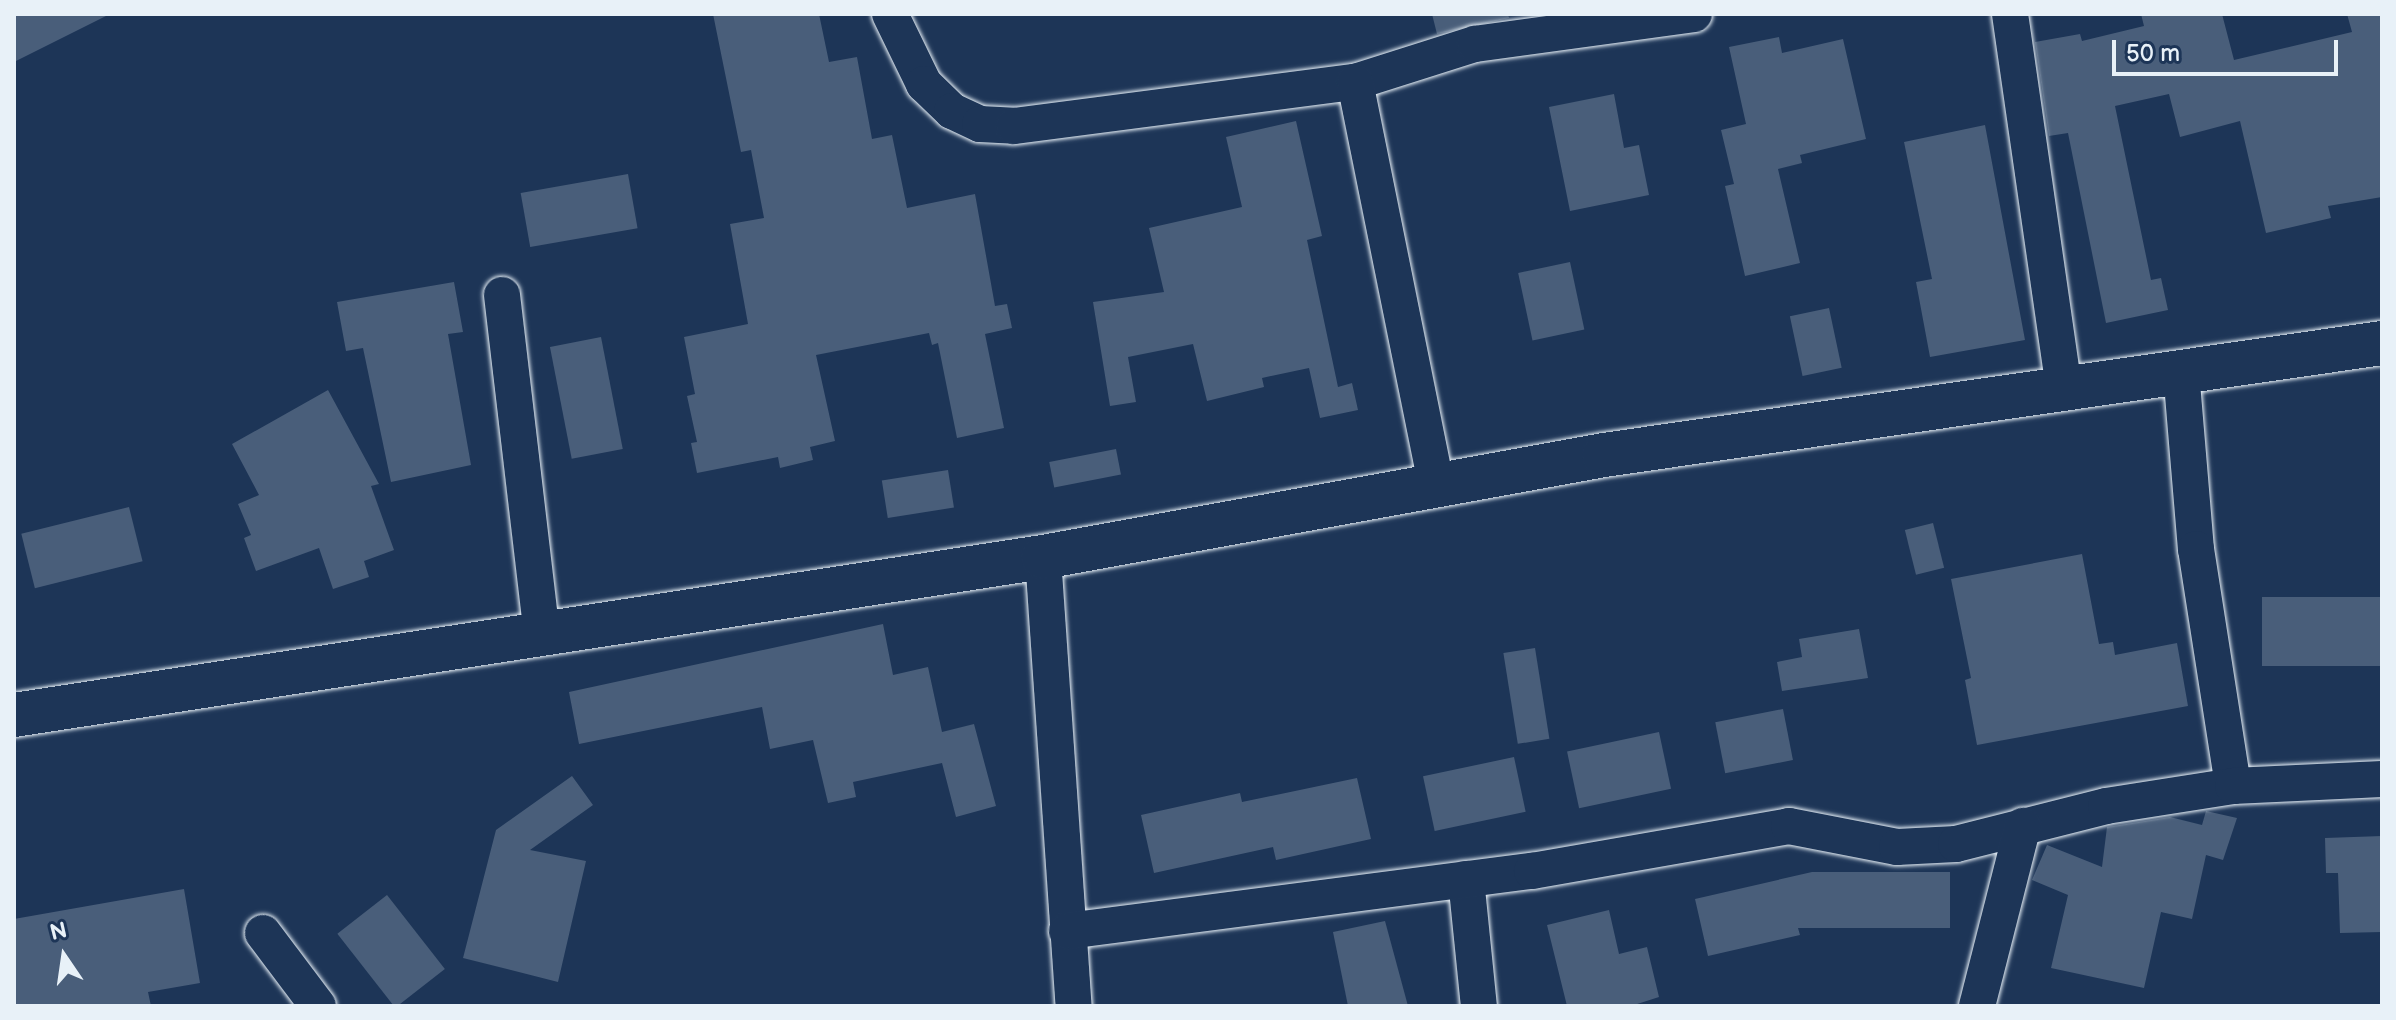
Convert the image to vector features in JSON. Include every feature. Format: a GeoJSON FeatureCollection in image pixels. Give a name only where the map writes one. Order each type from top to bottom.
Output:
{"type":"FeatureCollection","features":[{"type":"Feature","properties":{"kind":"main road"},"geometry":{"type":"LineString","coordinates":[[14,715],[1043,557],[1604,455],[2382,343]]}},
{"type":"Feature","properties":{"kind":"street"},"geometry":{"type":"LineString","coordinates":[[890,14],[924,84],[952,111],[980,124],[1014,126],[1355,82],[1475,44],[1637,17],[1694,14]]}},
{"type":"Feature","properties":{"kind":"street"},"geometry":{"type":"LineString","coordinates":[[2010,14],[2064,389]]}},
{"type":"Feature","properties":{"kind":"street"},"geometry":{"type":"LineString","coordinates":[[1355,82],[1436,485]]}},
{"type":"Feature","properties":{"kind":"street"},"geometry":{"type":"LineString","coordinates":[[502,295],[542,634]]}},
{"type":"Feature","properties":{"kind":"street"},"geometry":{"type":"LineString","coordinates":[[2181,371],[2196,549],[2233,786]]}},
{"type":"Feature","properties":{"kind":"street"},"geometry":{"type":"LineString","coordinates":[[1043,557],[1074,1006]]}},
{"type":"Feature","properties":{"kind":"street"},"geometry":{"type":"LineString","coordinates":[[1067,931],[1466,879],[1789,826],[1897,847],[1956,844],[2023,826],[2233,786],[2382,779]]}},
{"type":"Feature","properties":{"kind":"street"},"geometry":{"type":"LineString","coordinates":[[1977,1006],[2023,826]]}},
{"type":"Feature","properties":{"kind":"street"},"geometry":{"type":"LineString","coordinates":[[1466,879],[1479,1006]]}},
{"type":"Feature","properties":{"kind":"street"},"geometry":{"type":"LineString","coordinates":[[263,933],[318,1006]]}},
{"type":"Feature","properties":{"kind":"building"},"geometry":{"type":"Polygon","coordinates":[[[14,14],[110,14],[14,62],[14,14]]]}},
{"type":"Feature","properties":{"kind":"building"},"geometry":{"type":"Polygon","coordinates":[[[713,14],[819,14],[829,62],[857,57],[872,139],[892,135],[907,208],[975,194],[995,306],[1007,304],[1012,328],[985,334],[1004,428],[957,438],[938,343],[932,345],[929,333],[816,355],[835,441],[810,447],[813,460],[780,468],[778,457],[697,473],[691,443],[697,442],[687,396],[695,394],[684,337],[748,324],[730,224],[764,218],[751,150],[741,152],[713,14]]]}},
{"type":"Feature","properties":{"kind":"building"},"geometry":{"type":"Polygon","coordinates":[[[1432,14],[1508,14],[1509,18],[1437,34],[1432,14]]]}},
{"type":"Feature","properties":{"kind":"building"},"geometry":{"type":"Polygon","coordinates":[[[2141,14],[2222,14],[2234,60],[2352,32],[2347,14],[2382,14],[2382,197],[2328,206],[2331,218],[2266,233],[2240,121],[2180,137],[2169,94],[2115,106],[2151,280],[2161,278],[2168,310],[2106,323],[2068,133],[2049,136],[2035,42],[2080,34],[2082,41],[2144,26],[2141,14]]]}},
{"type":"Feature","properties":{"kind":"building"},"geometry":{"type":"Polygon","coordinates":[[[1779,37],[1782,53],[1843,39],[1866,139],[1800,155],[1802,163],[1778,169],[1800,263],[1745,276],[1725,186],[1734,184],[1721,130],[1746,124],[1729,47],[1779,37]]]}},
{"type":"Feature","properties":{"kind":"building"},"geometry":{"type":"Polygon","coordinates":[[[1614,94],[1624,148],[1639,145],[1649,195],[1570,211],[1549,107],[1614,94]]]}},
{"type":"Feature","properties":{"kind":"building"},"geometry":{"type":"Polygon","coordinates":[[[1296,121],[1322,236],[1307,240],[1338,387],[1352,383],[1358,410],[1320,418],[1309,368],[1262,378],[1264,387],[1207,401],[1193,344],[1128,357],[1136,402],[1110,406],[1093,302],[1164,292],[1149,228],[1242,207],[1226,137],[1296,121]]]}},
{"type":"Feature","properties":{"kind":"building"},"geometry":{"type":"Polygon","coordinates":[[[1985,125],[2025,340],[1930,357],[1916,282],[1932,279],[1904,142],[1985,125]]]}},
{"type":"Feature","properties":{"kind":"building"},"geometry":{"type":"Polygon","coordinates":[[[628,174],[638,228],[530,247],[521,193],[628,174]]]}},
{"type":"Feature","properties":{"kind":"building"},"geometry":{"type":"Polygon","coordinates":[[[1570,262],[1584,329],[1533,341],[1518,273],[1570,262]]]}},
{"type":"Feature","properties":{"kind":"building"},"geometry":{"type":"Polygon","coordinates":[[[454,282],[463,332],[448,334],[471,465],[391,482],[363,348],[346,351],[337,302],[454,282]]]}},
{"type":"Feature","properties":{"kind":"building"},"geometry":{"type":"Polygon","coordinates":[[[1829,308],[1842,368],[1803,376],[1790,316],[1829,308]]]}},
{"type":"Feature","properties":{"kind":"building"},"geometry":{"type":"Polygon","coordinates":[[[601,337],[623,449],[572,459],[550,347],[601,337]]]}},
{"type":"Feature","properties":{"kind":"building"},"geometry":{"type":"Polygon","coordinates":[[[328,390],[379,484],[371,486],[394,550],[364,561],[369,577],[333,589],[319,548],[256,571],[244,538],[251,535],[238,504],[259,495],[232,444],[328,390]]]}},
{"type":"Feature","properties":{"kind":"building"},"geometry":{"type":"Polygon","coordinates":[[[1116,449],[1121,475],[1054,487],[1049,462],[1116,449]]]}},
{"type":"Feature","properties":{"kind":"building"},"geometry":{"type":"Polygon","coordinates":[[[948,470],[954,508],[888,518],[882,480],[948,470]]]}},
{"type":"Feature","properties":{"kind":"building"},"geometry":{"type":"Polygon","coordinates":[[[129,507],[143,561],[35,588],[21,534],[129,507]]]}},
{"type":"Feature","properties":{"kind":"building"},"geometry":{"type":"Polygon","coordinates":[[[1933,523],[1944,568],[1916,575],[1905,530],[1933,523]]]}},
{"type":"Feature","properties":{"kind":"building"},"geometry":{"type":"Polygon","coordinates":[[[2082,554],[2099,644],[2113,642],[2115,655],[2177,643],[2188,706],[1977,745],[1965,680],[1971,678],[1951,579],[2082,554]]]}},
{"type":"Feature","properties":{"kind":"building"},"geometry":{"type":"Polygon","coordinates":[[[2262,597],[2382,597],[2382,666],[2262,666],[2262,597]]]}},
{"type":"Feature","properties":{"kind":"building"},"geometry":{"type":"Polygon","coordinates":[[[883,624],[893,675],[928,667],[942,732],[974,724],[996,806],[956,817],[942,763],[853,782],[856,797],[828,803],[813,740],[770,749],[762,707],[579,744],[569,692],[883,624]]]}},
{"type":"Feature","properties":{"kind":"building"},"geometry":{"type":"Polygon","coordinates":[[[1859,629],[1868,678],[1782,691],[1777,662],[1802,657],[1799,639],[1859,629]]]}},
{"type":"Feature","properties":{"kind":"building"},"geometry":{"type":"Polygon","coordinates":[[[1535,648],[1549,739],[1518,744],[1503,653],[1535,648]]]}},
{"type":"Feature","properties":{"kind":"building"},"geometry":{"type":"Polygon","coordinates":[[[1783,709],[1793,760],[1725,773],[1715,722],[1783,709]]]}},
{"type":"Feature","properties":{"kind":"building"},"geometry":{"type":"Polygon","coordinates":[[[1659,732],[1671,789],[1579,808],[1567,752],[1659,732]]]}},
{"type":"Feature","properties":{"kind":"building"},"geometry":{"type":"Polygon","coordinates":[[[1514,757],[1526,812],[1435,831],[1423,776],[1514,757]]]}},
{"type":"Feature","properties":{"kind":"building"},"geometry":{"type":"Polygon","coordinates":[[[572,776],[593,805],[530,850],[586,861],[558,982],[463,958],[496,830],[572,776]]]}},
{"type":"Feature","properties":{"kind":"building"},"geometry":{"type":"Polygon","coordinates":[[[1357,778],[1371,839],[1276,860],[1273,847],[1154,873],[1141,815],[1240,793],[1242,802],[1357,778]]]}},
{"type":"Feature","properties":{"kind":"building"},"geometry":{"type":"Polygon","coordinates":[[[2206,811],[2237,818],[2223,860],[2206,855],[2192,919],[2161,912],[2144,988],[2051,968],[2068,895],[2032,880],[2047,845],[2102,867],[2107,827],[2170,817],[2202,825],[2206,811]]]}},
{"type":"Feature","properties":{"kind":"building"},"geometry":{"type":"Polygon","coordinates":[[[2382,836],[2382,932],[2340,933],[2338,873],[2326,873],[2325,838],[2382,836]]]}},
{"type":"Feature","properties":{"kind":"building"},"geometry":{"type":"Polygon","coordinates":[[[1812,872],[1950,872],[1950,928],[1798,928],[1800,935],[1708,956],[1695,899],[1812,872]]]}},
{"type":"Feature","properties":{"kind":"building"},"geometry":{"type":"Polygon","coordinates":[[[184,889],[200,983],[148,992],[151,1006],[14,1006],[14,919],[184,889]]]}},
{"type":"Feature","properties":{"kind":"building"},"geometry":{"type":"Polygon","coordinates":[[[387,895],[445,969],[394,1006],[337,934],[387,895]]]}},
{"type":"Feature","properties":{"kind":"building"},"geometry":{"type":"Polygon","coordinates":[[[1609,910],[1619,954],[1647,947],[1659,997],[1631,1006],[1567,1006],[1547,925],[1609,910]]]}},
{"type":"Feature","properties":{"kind":"building"},"geometry":{"type":"Polygon","coordinates":[[[1385,921],[1408,1006],[1348,1006],[1333,932],[1385,921]]]}}]}
